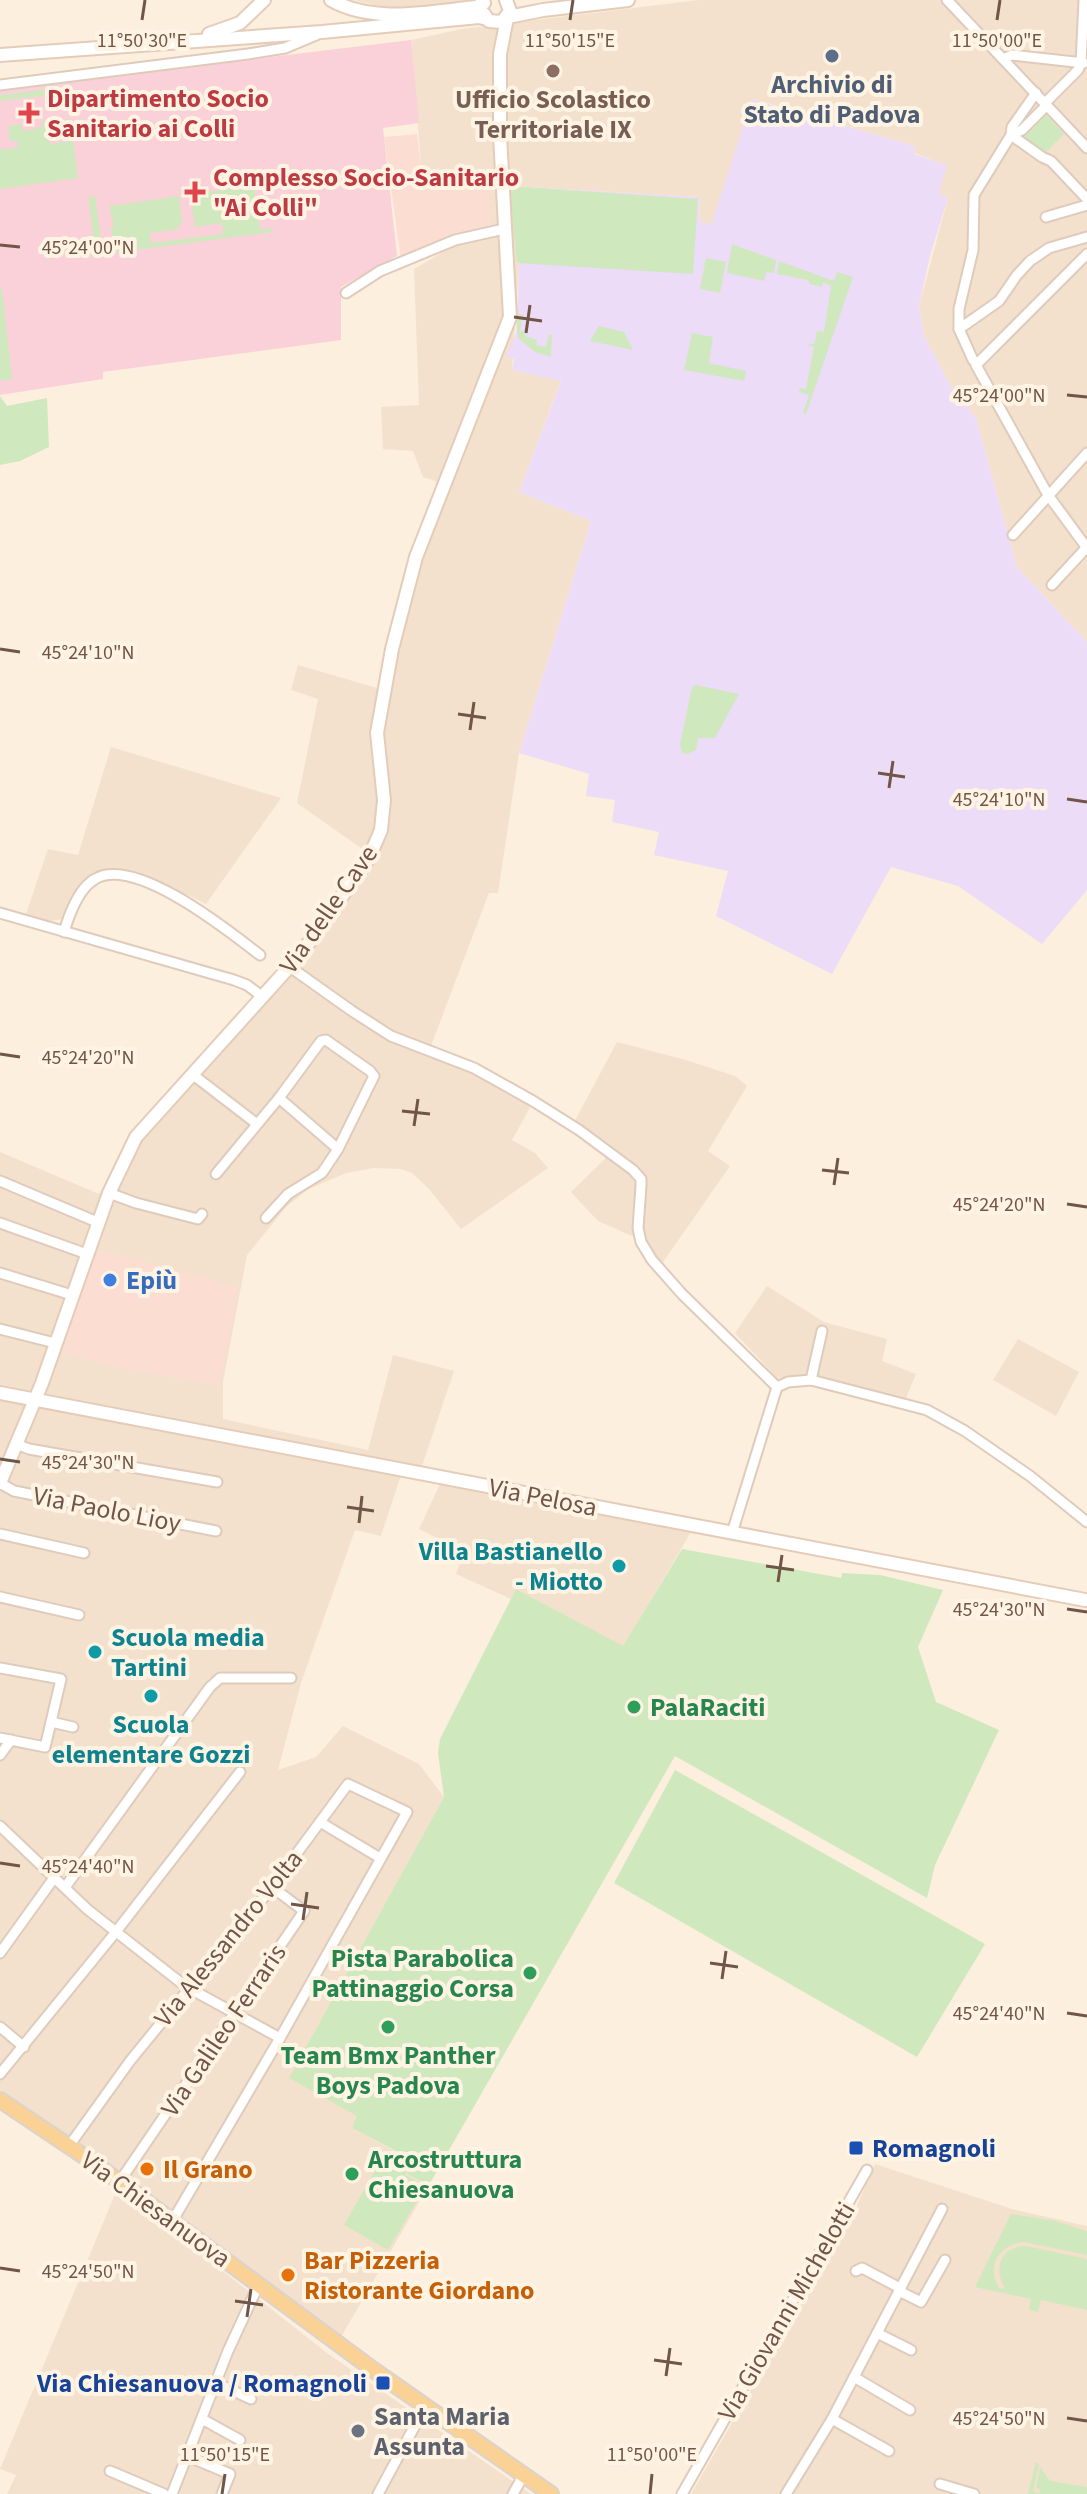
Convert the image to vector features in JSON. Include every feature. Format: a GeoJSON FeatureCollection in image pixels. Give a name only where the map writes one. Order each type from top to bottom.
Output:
{"type":"FeatureCollection","features":[{"type":"Feature","properties":{"kind":"main road","name":"Via Chiesanuova"},"geometry":{"type":"LineString","coordinates":[[0,2100],[120,2181],[425,2407],[551,2494]]}},
{"type":"Feature","properties":{"kind":"street"},"geometry":{"type":"LineString","coordinates":[[127,47],[213,34],[252,14],[264,0]]}},
{"type":"Feature","properties":{"kind":"street"},"geometry":{"type":"LineString","coordinates":[[331,0],[344,7],[374,14],[476,7],[485,1]]}},
{"type":"Feature","properties":{"kind":"street"},"geometry":{"type":"LineString","coordinates":[[0,55],[322,32],[468,18],[496,23],[508,7],[543,10],[628,0]]}},
{"type":"Feature","properties":{"kind":"street"},"geometry":{"type":"LineString","coordinates":[[947,0],[1087,148]]}},
{"type":"Feature","properties":{"kind":"street"},"geometry":{"type":"LineString","coordinates":[[1011,135],[1022,130],[1084,63],[1084,0]]}},
{"type":"Feature","properties":{"kind":"street","name":"Via delle Cave"},"geometry":{"type":"LineString","coordinates":[[485,1],[483,11],[500,54]]}},
{"type":"Feature","properties":{"kind":"street","name":"Via delle Cave"},"geometry":{"type":"LineString","coordinates":[[0,1483],[35,1399],[97,1222],[136,1137],[290,967],[352,884],[369,858],[381,830],[384,800],[377,733],[392,649],[416,557],[510,317],[504,229],[500,54],[508,7]]}},
{"type":"Feature","properties":{"kind":"street"},"geometry":{"type":"LineString","coordinates":[[0,85],[285,48],[322,32]]}},
{"type":"Feature","properties":{"kind":"street"},"geometry":{"type":"LineString","coordinates":[[247,37],[254,46],[248,54]]}},
{"type":"Feature","properties":{"kind":"street"},"geometry":{"type":"LineString","coordinates":[[1003,59],[1012,55],[1084,63]]}},
{"type":"Feature","properties":{"kind":"street"},"geometry":{"type":"LineString","coordinates":[[1018,75],[1036,58]]}},
{"type":"Feature","properties":{"kind":"street"},"geometry":{"type":"LineString","coordinates":[[1036,93],[1012,127],[1011,135],[974,195],[973,250],[959,309],[959,329],[974,363],[1048,495],[1087,548],[1052,585]]}},
{"type":"Feature","properties":{"kind":"street"},"geometry":{"type":"LineString","coordinates":[[1073,133],[1087,134]]}},
{"type":"Feature","properties":{"kind":"street"},"geometry":{"type":"LineString","coordinates":[[1011,135],[1051,161],[1087,199]]}},
{"type":"Feature","properties":{"kind":"street"},"geometry":{"type":"LineString","coordinates":[[1046,217],[1087,205]]}},
{"type":"Feature","properties":{"kind":"street"},"geometry":{"type":"LineString","coordinates":[[346,293],[380,271],[455,240],[504,229]]}},
{"type":"Feature","properties":{"kind":"street"},"geometry":{"type":"LineString","coordinates":[[959,329],[999,301],[1030,261],[1049,248],[1087,237]]}},
{"type":"Feature","properties":{"kind":"street"},"geometry":{"type":"LineString","coordinates":[[974,363],[1087,254]]}},
{"type":"Feature","properties":{"kind":"street"},"geometry":{"type":"LineString","coordinates":[[959,309],[977,317]]}},
{"type":"Feature","properties":{"kind":"street"},"geometry":{"type":"LineString","coordinates":[[1013,535],[1087,453]]}},
{"type":"Feature","properties":{"kind":"street"},"geometry":{"type":"LineString","coordinates":[[64,932],[88,884],[107,875],[126,876],[180,897],[260,955]]}},
{"type":"Feature","properties":{"kind":"street"},"geometry":{"type":"LineString","coordinates":[[0,913],[234,980],[263,997]]}},
{"type":"Feature","properties":{"kind":"street"},"geometry":{"type":"LineString","coordinates":[[290,967],[391,1036],[474,1068],[533,1101],[633,1170],[641,1179],[638,1228],[641,1242],[652,1260],[682,1294],[777,1387]]}},
{"type":"Feature","properties":{"kind":"street"},"geometry":{"type":"LineString","coordinates":[[216,1174],[321,1041],[326,1040],[374,1076],[338,1149],[322,1173],[288,1194],[266,1218]]}},
{"type":"Feature","properties":{"kind":"street"},"geometry":{"type":"LineString","coordinates":[[192,1074],[257,1124]]}},
{"type":"Feature","properties":{"kind":"street"},"geometry":{"type":"LineString","coordinates":[[279,1098],[338,1149]]}},
{"type":"Feature","properties":{"kind":"street"},"geometry":{"type":"LineString","coordinates":[[0,1181],[97,1222]]}},
{"type":"Feature","properties":{"kind":"street"},"geometry":{"type":"LineString","coordinates":[[109,1193],[198,1219],[202,1214]]}},
{"type":"Feature","properties":{"kind":"street"},"geometry":{"type":"LineString","coordinates":[[0,1223],[87,1254]]}},
{"type":"Feature","properties":{"kind":"street"},"geometry":{"type":"LineString","coordinates":[[0,1273],[72,1295]]}},
{"type":"Feature","properties":{"kind":"street"},"geometry":{"type":"LineString","coordinates":[[0,1329],[55,1343]]}},
{"type":"Feature","properties":{"kind":"street"},"geometry":{"type":"LineString","coordinates":[[811,1380],[822,1331]]}},
{"type":"Feature","properties":{"kind":"street"},"geometry":{"type":"LineString","coordinates":[[732,1533],[777,1387],[788,1382],[811,1380],[927,1410],[965,1431],[1030,1476],[1087,1522]]}},
{"type":"Feature","properties":{"kind":"street","name":"Via Pelosa"},"geometry":{"type":"LineString","coordinates":[[0,1393],[1086,1602]]}},
{"type":"Feature","properties":{"kind":"street"},"geometry":{"type":"LineString","coordinates":[[16,1444],[29,1449],[217,1482]]}},
{"type":"Feature","properties":{"kind":"street","name":"Via Paolo Lioy"},"geometry":{"type":"LineString","coordinates":[[0,1483],[14,1491],[216,1531]]}},
{"type":"Feature","properties":{"kind":"street"},"geometry":{"type":"LineString","coordinates":[[0,1534],[84,1553]]}},
{"type":"Feature","properties":{"kind":"street"},"geometry":{"type":"LineString","coordinates":[[0,1597],[79,1615]]}},
{"type":"Feature","properties":{"kind":"street"},"geometry":{"type":"LineString","coordinates":[[0,1668],[61,1679],[45,1747],[5,1739],[0,1755]]}},
{"type":"Feature","properties":{"kind":"street"},"geometry":{"type":"LineString","coordinates":[[66,1886],[210,1687],[220,1678],[291,1678]]}},
{"type":"Feature","properties":{"kind":"street"},"geometry":{"type":"LineString","coordinates":[[51,1722],[73,1727]]}},
{"type":"Feature","properties":{"kind":"street"},"geometry":{"type":"LineString","coordinates":[[0,2074],[240,1772]]}},
{"type":"Feature","properties":{"kind":"street","name":"Via Alessandro Volta"},"geometry":{"type":"LineString","coordinates":[[69,2146],[130,2061],[272,1887],[348,1784],[407,1812],[380,1858]]}},
{"type":"Feature","properties":{"kind":"street"},"geometry":{"type":"LineString","coordinates":[[173,2220],[280,2038],[380,1858],[320,1822]]}},
{"type":"Feature","properties":{"kind":"street"},"geometry":{"type":"LineString","coordinates":[[0,1826],[115,1933],[189,1989],[280,2038]]}},
{"type":"Feature","properties":{"kind":"street"},"geometry":{"type":"LineString","coordinates":[[2,1947],[54,1878]]}},
{"type":"Feature","properties":{"kind":"street","name":"Via Galileo Ferraris"},"geometry":{"type":"LineString","coordinates":[[120,2181],[304,1911],[272,1887]]}},
{"type":"Feature","properties":{"kind":"street"},"geometry":{"type":"LineString","coordinates":[[0,2027],[24,2047]]}},
{"type":"Feature","properties":{"kind":"street","name":"Via Giovanni Michelotti"},"geometry":{"type":"LineString","coordinates":[[682,2494],[867,2170]]}},
{"type":"Feature","properties":{"kind":"street"},"geometry":{"type":"LineString","coordinates":[[786,2494],[832,2419],[942,2209]]}},
{"type":"Feature","properties":{"kind":"street"},"geometry":{"type":"LineString","coordinates":[[856,2271],[862,2268],[921,2302],[945,2260]]}},
{"type":"Feature","properties":{"kind":"street"},"geometry":{"type":"LineString","coordinates":[[172,2494],[259,2284]]}},
{"type":"Feature","properties":{"kind":"street"},"geometry":{"type":"LineString","coordinates":[[877,2333],[911,2350]]}},
{"type":"Feature","properties":{"kind":"street"},"geometry":{"type":"LineString","coordinates":[[854,2377],[910,2410]]}},
{"type":"Feature","properties":{"kind":"street"},"geometry":{"type":"LineString","coordinates":[[216,2383],[251,2399]]}},
{"type":"Feature","properties":{"kind":"street"},"geometry":{"type":"LineString","coordinates":[[378,2494],[425,2407]]}},
{"type":"Feature","properties":{"kind":"street"},"geometry":{"type":"LineString","coordinates":[[202,2419],[240,2440]]}},
{"type":"Feature","properties":{"kind":"street"},"geometry":{"type":"LineString","coordinates":[[832,2419],[889,2451]]}},
{"type":"Feature","properties":{"kind":"street"},"geometry":{"type":"LineString","coordinates":[[187,2456],[230,2474],[222,2494]]}},
{"type":"Feature","properties":{"kind":"street"},"geometry":{"type":"LineString","coordinates":[[110,2471],[164,2494]]}},
{"type":"Feature","properties":{"kind":"street"},"geometry":{"type":"LineString","coordinates":[[513,2494],[523,2476]]}},
{"type":"Feature","properties":{"kind":"street"},"geometry":{"type":"LineString","coordinates":[[940,2484],[974,2494]]}},
{"type":"Feature","properties":{"kind":"shaded area"},"geometry":{"type":"Polygon","coordinates":[[[353,0],[480,0],[475,4],[387,8],[353,0]]]}},
{"type":"Feature","properties":{"kind":"shaded area"},"geometry":{"type":"Polygon","coordinates":[[[699,0],[1087,0],[1087,642],[1017,567],[976,418],[950,385],[924,336],[919,306],[948,198],[938,194],[946,165],[914,153],[915,146],[753,99],[711,226],[699,221],[700,197],[510,186],[519,271],[512,370],[561,380],[519,492],[591,521],[519,753],[498,893],[489,893],[429,1051],[464,1064],[532,1104],[512,1140],[535,1153],[548,1168],[461,1229],[429,1189],[412,1173],[400,1169],[374,1168],[346,1173],[307,1190],[286,1207],[247,1255],[223,1382],[223,1419],[368,1450],[393,1355],[454,1371],[422,1466],[405,1463],[381,1536],[355,1530],[301,1683],[278,1770],[316,1757],[343,1726],[419,1764],[444,1797],[290,2077],[358,2116],[352,2128],[413,2161],[407,2174],[429,2185],[341,2337],[261,2281],[238,2259],[187,2221],[0,2090],[0,1152],[99,1194],[132,1138],[291,958],[365,851],[297,803],[318,699],[291,690],[298,665],[377,688],[409,558],[438,482],[423,477],[413,451],[383,449],[381,407],[419,405],[414,269],[457,244],[488,238],[490,230],[487,189],[423,189],[411,40],[462,29],[699,0]]]}},
{"type":"Feature","properties":{"kind":"shaded area","name":"Complesso Socio-Sanitario \"Ai Colli\""},"geometry":{"type":"Polygon","coordinates":[[[411,40],[419,123],[383,128],[397,256],[341,287],[341,340],[103,372],[103,379],[0,395],[0,90],[411,40]]]}},
{"type":"Feature","properties":{"kind":"shaded area"},"geometry":{"type":"Polygon","coordinates":[[[752,99],[915,146],[914,154],[947,165],[939,193],[948,198],[919,306],[924,336],[950,385],[976,418],[1017,567],[1087,642],[1087,890],[1042,944],[958,886],[891,867],[832,974],[716,916],[728,871],[654,855],[659,832],[612,822],[615,800],[586,796],[589,774],[519,753],[591,521],[519,492],[561,381],[512,370],[514,359],[506,356],[516,334],[519,271],[509,186],[700,197],[699,221],[711,225],[752,99]]]}},
{"type":"Feature","properties":{"kind":"shaded area"},"geometry":{"type":"Polygon","coordinates":[[[417,134],[424,189],[488,189],[490,230],[401,260],[384,137],[417,134]]]}},
{"type":"Feature","properties":{"kind":"shaded area"},"geometry":{"type":"Polygon","coordinates":[[[111,747],[281,798],[206,904],[171,887],[138,877],[113,871],[93,872],[83,883],[64,919],[43,922],[26,914],[48,849],[78,855],[111,747]]]}},
{"type":"Feature","properties":{"kind":"shaded area"},"geometry":{"type":"Polygon","coordinates":[[[617,1042],[735,1076],[747,1086],[708,1151],[730,1166],[663,1262],[632,1236],[598,1221],[571,1192],[610,1154],[571,1128],[617,1042]]]}},
{"type":"Feature","properties":{"kind":"shaded area"},"geometry":{"type":"Polygon","coordinates":[[[96,1249],[238,1287],[219,1385],[118,1367],[61,1352],[96,1249]]]}},
{"type":"Feature","properties":{"kind":"shaded area"},"geometry":{"type":"Polygon","coordinates":[[[767,1286],[824,1322],[887,1339],[882,1361],[916,1374],[904,1403],[808,1375],[777,1378],[735,1333],[767,1286]]]}},
{"type":"Feature","properties":{"kind":"shaded area"},"geometry":{"type":"Polygon","coordinates":[[[1018,1339],[1079,1372],[1056,1416],[993,1380],[1018,1339]]]}},
{"type":"Feature","properties":{"kind":"shaded area"},"geometry":{"type":"Polygon","coordinates":[[[440,1484],[691,1532],[623,1647],[516,1589],[511,1599],[456,1574],[464,1551],[419,1529],[440,1484]]]}},
{"type":"Feature","properties":{"kind":"shaded area"},"geometry":{"type":"Polygon","coordinates":[[[875,2164],[1012,2209],[1087,2226],[1087,2494],[691,2494],[856,2208],[875,2164]]]}},
{"type":"Feature","properties":{"kind":"shaded area"},"geometry":{"type":"Polygon","coordinates":[[[116,2192],[196,2250],[327,2353],[531,2494],[7,2494],[16,2475],[0,2469],[116,2192]]]}},
{"type":"Feature","properties":{"kind":"green space"},"geometry":{"type":"Polygon","coordinates":[[[67,87],[67,93],[0,101],[0,95],[67,87]]]}},
{"type":"Feature","properties":{"kind":"green space"},"geometry":{"type":"Polygon","coordinates":[[[1046,115],[1064,134],[1043,155],[1023,138],[1046,115]]]}},
{"type":"Feature","properties":{"kind":"green space"},"geometry":{"type":"Polygon","coordinates":[[[65,119],[70,119],[78,178],[0,189],[0,144],[1,150],[18,147],[17,141],[10,141],[8,126],[21,124],[23,131],[41,128],[42,121],[53,120],[55,135],[48,136],[50,144],[68,141],[65,119]]]}},
{"type":"Feature","properties":{"kind":"green space"},"geometry":{"type":"Polygon","coordinates":[[[254,186],[260,229],[272,228],[273,232],[96,255],[88,197],[95,196],[103,251],[114,249],[111,227],[114,226],[109,206],[179,196],[182,223],[179,229],[150,233],[151,243],[223,234],[222,223],[195,227],[190,194],[254,186]]]}},
{"type":"Feature","properties":{"kind":"green space"},"geometry":{"type":"Polygon","coordinates":[[[509,186],[698,199],[693,274],[517,263],[509,186]]]}},
{"type":"Feature","properties":{"kind":"green space"},"geometry":{"type":"Polygon","coordinates":[[[732,244],[776,260],[774,273],[766,272],[764,281],[727,273],[732,244]]]}},
{"type":"Feature","properties":{"kind":"green space"},"geometry":{"type":"Polygon","coordinates":[[[706,258],[726,262],[720,293],[700,289],[706,258]]]}},
{"type":"Feature","properties":{"kind":"green space"},"geometry":{"type":"Polygon","coordinates":[[[779,261],[834,281],[837,272],[853,277],[806,414],[803,413],[809,395],[799,392],[800,388],[806,389],[814,347],[807,345],[815,343],[817,331],[824,332],[831,286],[823,282],[822,287],[810,284],[808,280],[777,274],[779,261]]]}},
{"type":"Feature","properties":{"kind":"green space"},"geometry":{"type":"Polygon","coordinates":[[[0,289],[12,379],[0,381],[0,289]]]}},
{"type":"Feature","properties":{"kind":"green space"},"geometry":{"type":"Polygon","coordinates":[[[516,313],[523,315],[520,331],[537,340],[536,345],[546,347],[549,334],[552,335],[551,357],[535,352],[518,338],[516,313]]]}},
{"type":"Feature","properties":{"kind":"green space"},"geometry":{"type":"Polygon","coordinates":[[[599,326],[624,332],[633,350],[590,341],[599,326]]]}},
{"type":"Feature","properties":{"kind":"green space"},"geometry":{"type":"Polygon","coordinates":[[[692,333],[713,337],[709,363],[746,371],[744,381],[684,370],[692,333]]]}},
{"type":"Feature","properties":{"kind":"green space"},"geometry":{"type":"Polygon","coordinates":[[[0,396],[7,406],[47,398],[49,447],[20,461],[0,465],[0,396]]]}},
{"type":"Feature","properties":{"kind":"green space"},"geometry":{"type":"Polygon","coordinates":[[[696,685],[739,694],[715,738],[698,738],[696,750],[687,754],[682,753],[680,744],[692,687],[696,685]]]}},
{"type":"Feature","properties":{"kind":"green space"},"geometry":{"type":"Polygon","coordinates":[[[682,1549],[841,1578],[842,1573],[880,1575],[943,1590],[918,1647],[936,1702],[999,1730],[935,1865],[927,1898],[675,1756],[429,2185],[407,2174],[413,2160],[352,2128],[357,2116],[289,2078],[444,1797],[438,1753],[440,1739],[516,1589],[623,1646],[682,1549]]]}},
{"type":"Feature","properties":{"kind":"green space"},"geometry":{"type":"Polygon","coordinates":[[[675,1770],[985,1944],[917,2057],[614,1883],[675,1770]]]}},
{"type":"Feature","properties":{"kind":"green space"},"geometry":{"type":"Polygon","coordinates":[[[387,2150],[410,2164],[405,2175],[426,2186],[388,2250],[344,2225],[387,2150]]]}},
{"type":"Feature","properties":{"kind":"green space"},"geometry":{"type":"Polygon","coordinates":[[[1011,2214],[1055,2221],[1087,2231],[1087,2255],[1024,2242],[1015,2244],[997,2258],[994,2272],[999,2288],[1005,2289],[1000,2274],[1001,2260],[1017,2247],[1026,2246],[1087,2259],[1087,2310],[1041,2300],[1038,2312],[1029,2310],[1031,2299],[975,2287],[1011,2214]]]}},
{"type":"Feature","properties":{"kind":"green space"},"geometry":{"type":"Polygon","coordinates":[[[1036,2462],[1039,2464],[1033,2492],[1039,2493],[1040,2489],[1036,2488],[1040,2467],[1050,2481],[1087,2487],[1087,2494],[1028,2494],[1036,2462]]]}},
{"type":"Feature","properties":{"kind":"place","name":"Archivio di Stato di Padova"},"geometry":{"type":"Point","coordinates":[832,56]}},
{"type":"Feature","properties":{"kind":"place","name":"Ufficio Scolastico Territoriale IX"},"geometry":{"type":"Point","coordinates":[553,71]}},
{"type":"Feature","properties":{"kind":"place","name":"Dipartimento Socio Sanitario ai Colli"},"geometry":{"type":"Point","coordinates":[29,113]}},
{"type":"Feature","properties":{"kind":"place","name":"Complesso Socio-Sanitario \"Ai Colli\""},"geometry":{"type":"Point","coordinates":[195,192]}},
{"type":"Feature","properties":{"kind":"place","name":"Epiù"},"geometry":{"type":"Point","coordinates":[110,1280]}},
{"type":"Feature","properties":{"kind":"place","name":"Villa Bastianello - Miotto"},"geometry":{"type":"Point","coordinates":[619,1566]}},
{"type":"Feature","properties":{"kind":"place","name":"Scuola media Tartini"},"geometry":{"type":"Point","coordinates":[95,1652]}},
{"type":"Feature","properties":{"kind":"place","name":"Scuola elementare Gozzi"},"geometry":{"type":"Point","coordinates":[151,1696]}},
{"type":"Feature","properties":{"kind":"place","name":"PalaRaciti"},"geometry":{"type":"Point","coordinates":[634,1707]}},
{"type":"Feature","properties":{"kind":"place","name":"Pista Parabolica Pattinaggio Corsa"},"geometry":{"type":"Point","coordinates":[530,1973]}},
{"type":"Feature","properties":{"kind":"place","name":"Team Bmx Panther Boys Padova"},"geometry":{"type":"Point","coordinates":[388,2027]}},
{"type":"Feature","properties":{"kind":"place","name":"Romagnoli"},"geometry":{"type":"Point","coordinates":[856,2148]}},
{"type":"Feature","properties":{"kind":"place","name":"Il Grano"},"geometry":{"type":"Point","coordinates":[147,2169]}},
{"type":"Feature","properties":{"kind":"place","name":"Arcostruttura Chiesanuova"},"geometry":{"type":"Point","coordinates":[352,2174]}},
{"type":"Feature","properties":{"kind":"place","name":"Bar Pizzeria Ristorante Giordano"},"geometry":{"type":"Point","coordinates":[288,2275]}},
{"type":"Feature","properties":{"kind":"place","name":"Via Chiesanuova / Romagnoli"},"geometry":{"type":"Point","coordinates":[383,2383]}},
{"type":"Feature","properties":{"kind":"place","name":"Santa Maria Assunta"},"geometry":{"type":"Point","coordinates":[358,2431]}}]}
